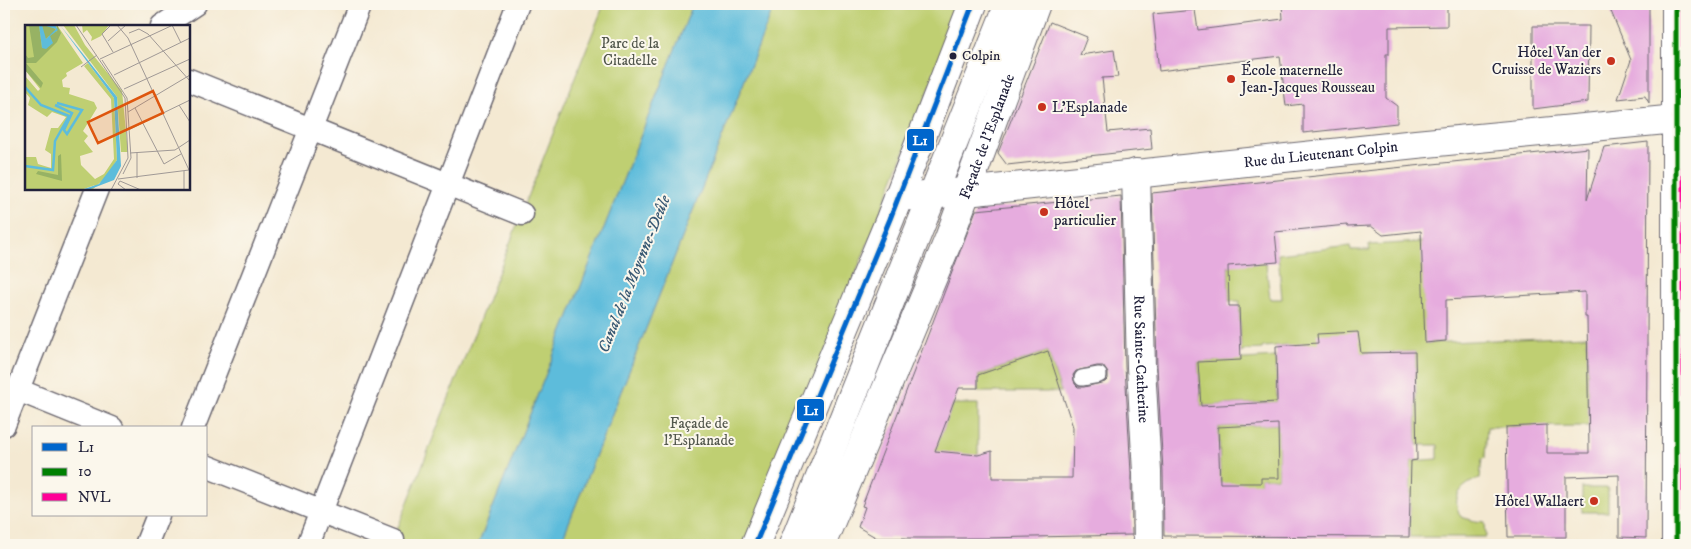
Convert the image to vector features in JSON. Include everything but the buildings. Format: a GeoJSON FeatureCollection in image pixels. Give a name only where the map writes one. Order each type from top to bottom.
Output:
{"type":"FeatureCollection","features":[{"type":"Feature","properties":{"kind":"street"},"geometry":{"type":"LineString","coordinates":[[163,25],[194,4]]}},
{"type":"Feature","properties":{"kind":"street"},"geometry":{"type":"LineString","coordinates":[[194,426],[360,4]]}},
{"type":"Feature","properties":{"kind":"street"},"geometry":{"type":"LineString","coordinates":[[308,545],[518,4]]}},
{"type":"Feature","properties":{"kind":"street"},"geometry":{"type":"LineString","coordinates":[[755,545],[898,197],[973,4]]}},
{"type":"Feature","properties":{"kind":"street","name":"Façade de l'Esplanade"},"geometry":{"type":"LineString","coordinates":[[793,545],[1008,4]]}},
{"type":"Feature","properties":{"kind":"street","name":"Façade de l'Esplanade"},"geometry":{"type":"LineString","coordinates":[[821,545],[948,240],[1036,4]]}},
{"type":"Feature","properties":{"kind":"street"},"geometry":{"type":"LineString","coordinates":[[1676,4],[1682,118],[1676,545]]}},
{"type":"Feature","properties":{"kind":"street"},"geometry":{"type":"LineString","coordinates":[[190,80],[522,214]]}},
{"type":"Feature","properties":{"kind":"street","name":"Rue du Lieutenant Colpin"},"geometry":{"type":"LineString","coordinates":[[898,197],[966,192],[1682,118]]}},
{"type":"Feature","properties":{"kind":"street","name":"Rue Sainte-Catherine"},"geometry":{"type":"LineString","coordinates":[[1136,173],[1133,368],[1147,472],[1148,545]]}},
{"type":"Feature","properties":{"kind":"street"},"geometry":{"type":"LineString","coordinates":[[4,425],[98,190]]}},
{"type":"Feature","properties":{"kind":"street"},"geometry":{"type":"LineString","coordinates":[[18,390],[107,426]]}},
{"type":"Feature","properties":{"kind":"street"},"geometry":{"type":"LineString","coordinates":[[208,467],[393,540]]}},
{"type":"Feature","properties":{"kind":"street"},"geometry":{"type":"LineString","coordinates":[[146,545],[158,516]]}},
{"type":"Feature","properties":{"kind":"lane"},"geometry":{"type":"LineString","coordinates":[[1082,378],[1099,375]]}},
{"type":"Feature","properties":{"kind":"green space","name":"Parc de la Citadelle"},"geometry":{"type":"Polygon","coordinates":[[[604,4],[693,4],[478,545],[391,545],[604,4]]]}},
{"type":"Feature","properties":{"kind":"green space","name":"Façade de l'Esplanade"},"geometry":{"type":"Polygon","coordinates":[[[775,4],[963,4],[748,545],[560,545],[775,4]]]}},
{"type":"Feature","properties":{"kind":"green space"},"geometry":{"type":"Polygon","coordinates":[[[1422,242],[1426,343],[1587,336],[1589,426],[1487,427],[1485,458],[1482,459],[1480,478],[1467,484],[1457,498],[1461,517],[1485,522],[1486,537],[1409,537],[1411,461],[1438,459],[1438,445],[1417,445],[1415,352],[1320,354],[1288,345],[1263,347],[1262,349],[1246,350],[1241,353],[1240,301],[1229,301],[1228,266],[1230,266],[1230,259],[1265,255],[1270,299],[1282,299],[1278,254],[1350,246],[1351,250],[1370,250],[1369,245],[1422,242]]]}},
{"type":"Feature","properties":{"kind":"green space"},"geometry":{"type":"Polygon","coordinates":[[[1048,351],[1061,392],[978,392],[978,376],[1048,351]]]}},
{"type":"Feature","properties":{"kind":"green space"},"geometry":{"type":"Polygon","coordinates":[[[1276,357],[1277,402],[1201,406],[1198,362],[1276,357]]]}},
{"type":"Feature","properties":{"kind":"green space"},"geometry":{"type":"Polygon","coordinates":[[[953,404],[978,404],[978,456],[934,452],[953,404]]]}},
{"type":"Feature","properties":{"kind":"green space"},"geometry":{"type":"Polygon","coordinates":[[[1278,424],[1279,478],[1261,478],[1261,503],[1220,483],[1219,427],[1278,424]]]}},
{"type":"Feature","properties":{"kind":"green space"},"geometry":{"type":"Polygon","coordinates":[[[1582,488],[1608,488],[1608,512],[1582,512],[1582,488]]]}},
{"type":"Feature","properties":{"kind":"water","name":"Canal de la Moyenne-Deûle"},"geometry":{"type":"Polygon","coordinates":[[[693,4],[775,4],[560,545],[478,545],[693,4]]]}},
{"type":"Feature","properties":{"kind":"transit line","name":"L1"},"geometry":{"type":"LineString","coordinates":[[755,545],[890,219],[973,4]]}},
{"type":"Feature","properties":{"kind":"transit line","name":"10"},"geometry":{"type":"LineString","coordinates":[[1676,4],[1676,545]]}},
{"type":"Feature","properties":{"kind":"transit line","name":"NVL"},"geometry":{"type":"LineString","coordinates":[[1684,4],[1684,545]]}},
{"type":"Feature","properties":{"kind":"place","name":"Colpin"},"geometry":{"type":"Point","coordinates":[953,56]}},
{"type":"Feature","properties":{"kind":"place","name":"Hôtel Van der Cruisse de Waziers"},"geometry":{"type":"Point","coordinates":[1611,61]}},
{"type":"Feature","properties":{"kind":"place","name":"École maternelle Jean-Jacques Rousseau"},"geometry":{"type":"Point","coordinates":[1231,79]}},
{"type":"Feature","properties":{"kind":"place","name":"L'Esplanade"},"geometry":{"type":"Point","coordinates":[1042,107]}},
{"type":"Feature","properties":{"kind":"place","name":"Hôtel particulier"},"geometry":{"type":"Point","coordinates":[1044,212]}},
{"type":"Feature","properties":{"kind":"place","name":"Hôtel Wallaert"},"geometry":{"type":"Point","coordinates":[1594,501]}}]}
